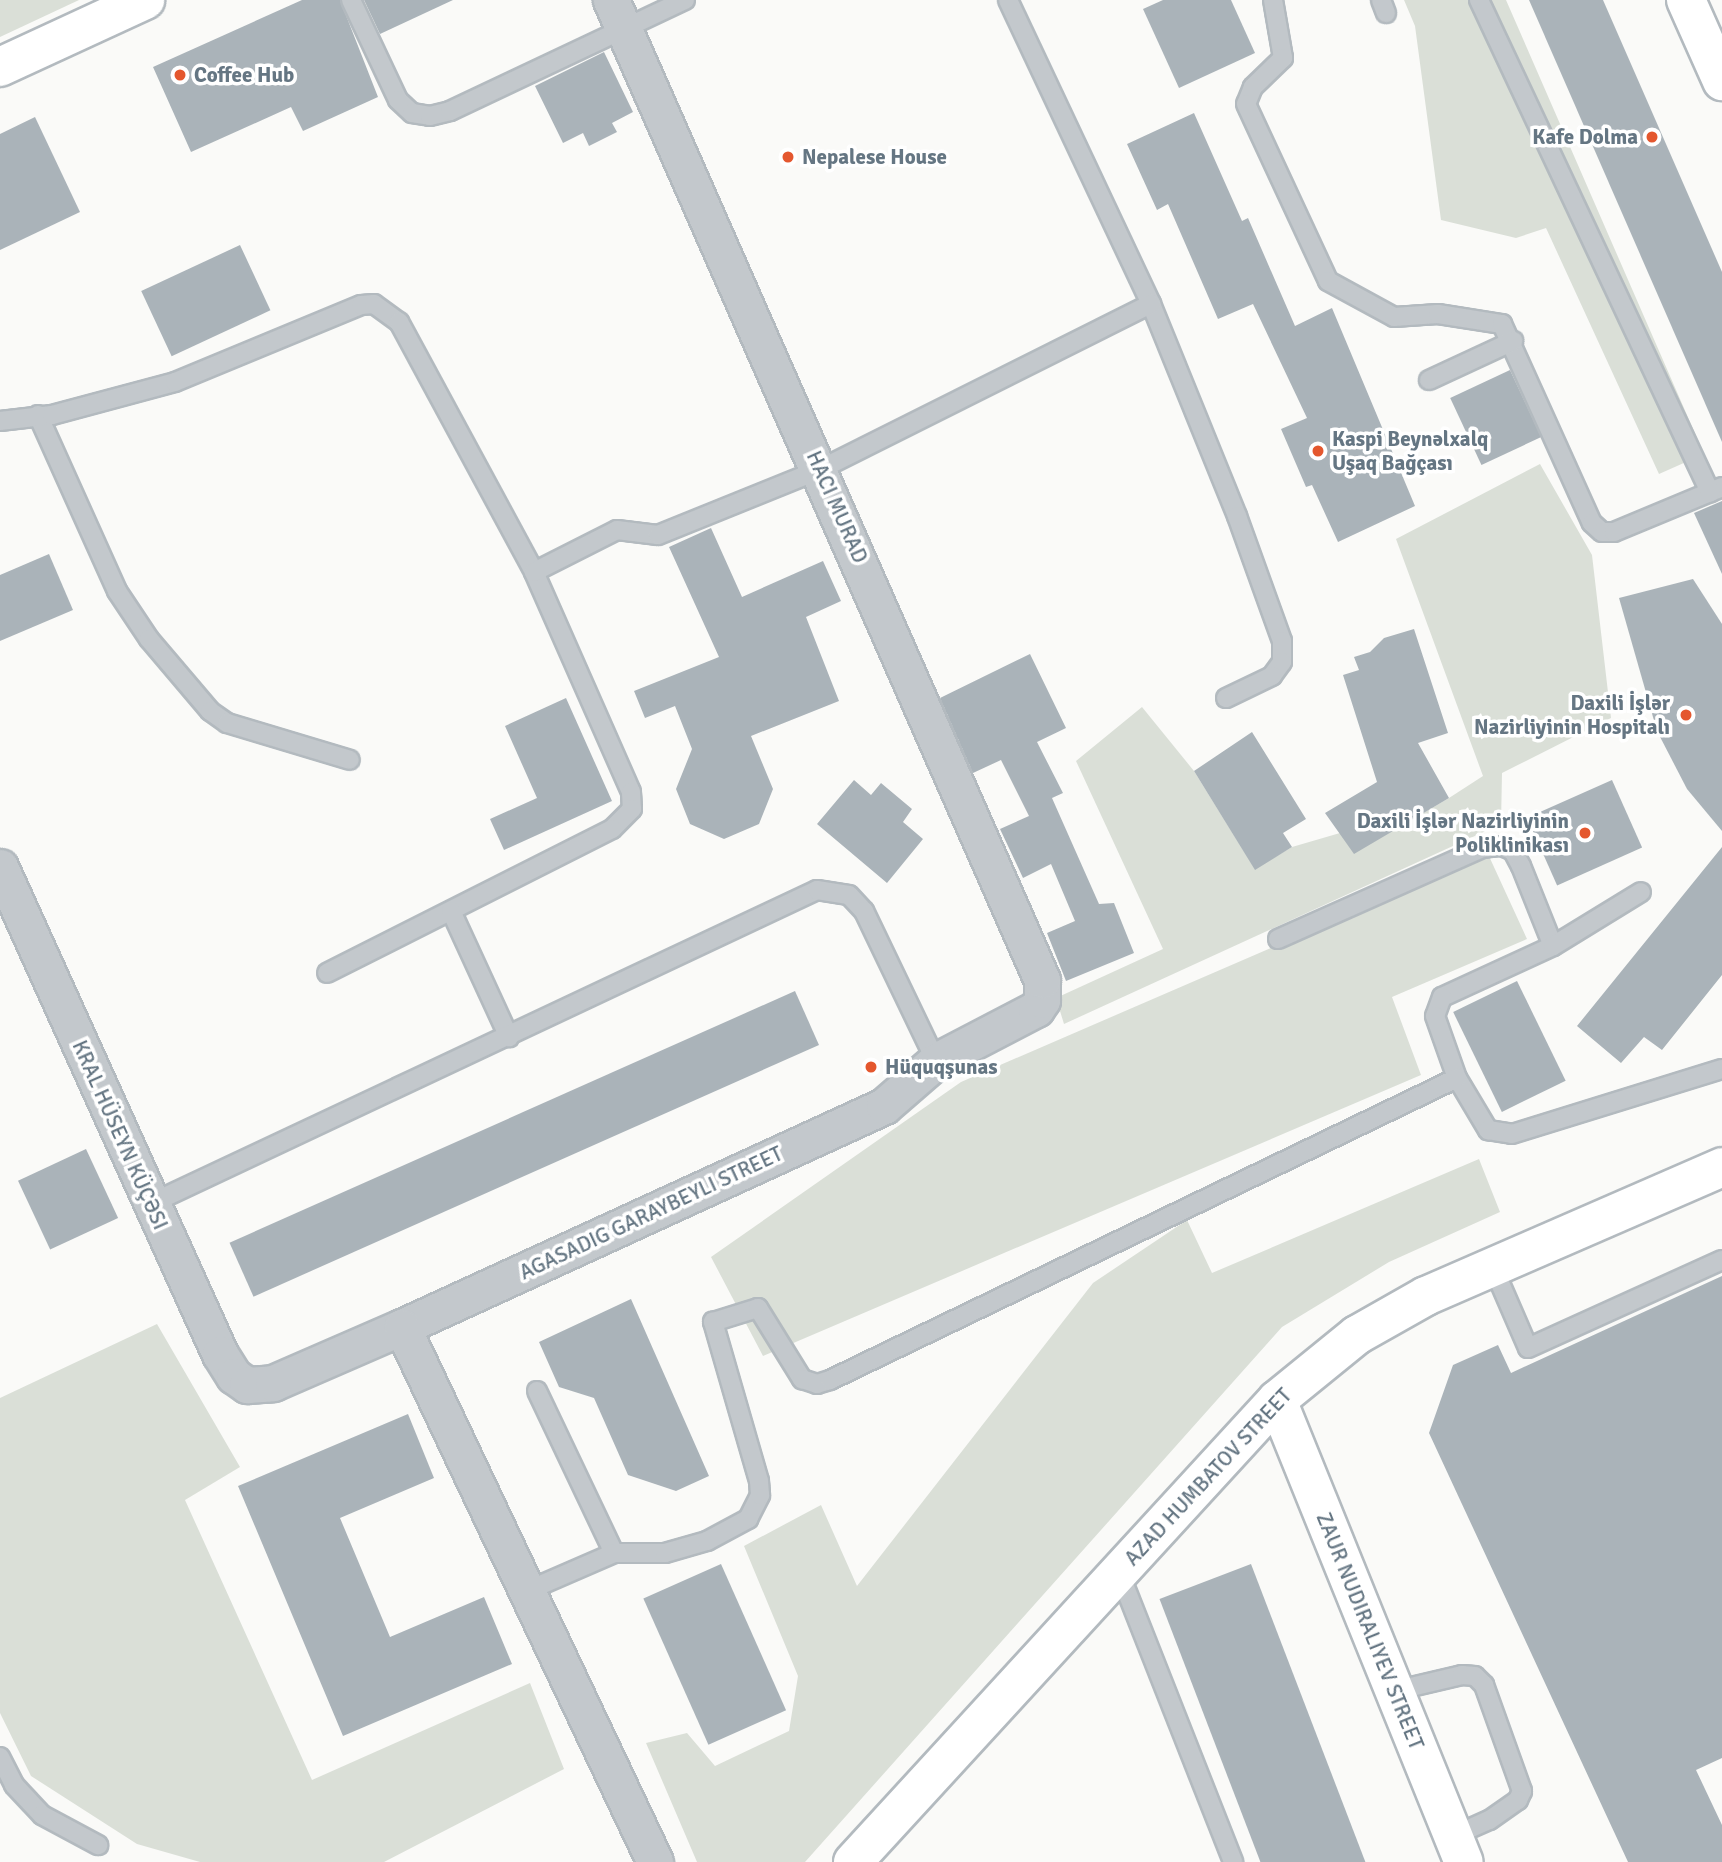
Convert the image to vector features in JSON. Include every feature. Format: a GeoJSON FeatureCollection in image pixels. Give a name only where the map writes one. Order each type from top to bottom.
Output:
{"type":"FeatureCollection","features":[{"type":"Feature","properties":{"kind":"street"},"geometry":{"type":"LineString","coordinates":[[0,67],[145,0]]}},
{"type":"Feature","properties":{"kind":"street"},"geometry":{"type":"LineString","coordinates":[[1686,0],[1722,81]]}},
{"type":"Feature","properties":{"kind":"street"},"geometry":{"type":"LineString","coordinates":[[618,15],[821,469]]}},
{"type":"Feature","properties":{"kind":"street","name":"AGASADIG GARAYBEYLI STREET"},"geometry":{"type":"LineString","coordinates":[[258,1387],[402,1327],[884,1106],[936,1061],[1029,1014],[1042,1000],[1042,979],[821,469]]}},
{"type":"Feature","properties":{"kind":"street","name":"KRAL HÜSEYN KÜÇƏSI"},"geometry":{"type":"LineString","coordinates":[[0,867],[220,1354],[234,1376],[258,1387]]}},
{"type":"Feature","properties":{"kind":"street","name":"AZAD HUMBATOV STREET"},"geometry":{"type":"LineString","coordinates":[[853,1862],[1277,1400],[1357,1335],[1426,1296],[1722,1167]]}},
{"type":"Feature","properties":{"kind":"street"},"geometry":{"type":"LineString","coordinates":[[402,1327],[529,1590],[655,1862]]}},
{"type":"Feature","properties":{"kind":"street","name":"ZAUR NUDIRALIYEV STREET"},"geometry":{"type":"LineString","coordinates":[[1277,1400],[1459,1849]]}},
{"type":"Feature","properties":{"kind":"lane"},"geometry":{"type":"LineString","coordinates":[[351,0],[398,100],[412,113],[430,116],[618,15],[685,0]]}},
{"type":"Feature","properties":{"kind":"lane"},"geometry":{"type":"LineString","coordinates":[[1008,0],[1150,304],[1237,516],[1282,641],[1282,662],[1272,676],[1226,698]]}},
{"type":"Feature","properties":{"kind":"lane"},"geometry":{"type":"LineString","coordinates":[[1273,0],[1283,58],[1253,87],[1246,104],[1328,281],[1394,317],[1438,314],[1502,324],[1513,341],[1592,523],[1602,532],[1614,532],[1716,490],[1479,0]]}},
{"type":"Feature","properties":{"kind":"lane"},"geometry":{"type":"LineString","coordinates":[[0,421],[38,415],[175,382],[348,309],[374,304],[399,322],[534,572],[631,792],[632,808],[612,829],[327,973]]}},
{"type":"Feature","properties":{"kind":"lane"},"geometry":{"type":"LineString","coordinates":[[534,572],[617,530],[659,535],[821,469],[1150,304]]}},
{"type":"Feature","properties":{"kind":"lane"},"geometry":{"type":"LineString","coordinates":[[1429,380],[1513,341]]}},
{"type":"Feature","properties":{"kind":"lane"},"geometry":{"type":"LineString","coordinates":[[38,415],[117,591],[149,639],[210,711],[227,723],[351,760]]}},
{"type":"Feature","properties":{"kind":"lane"},"geometry":{"type":"LineString","coordinates":[[1278,939],[1482,848],[1502,846],[1513,851],[1521,866],[1553,946]]}},
{"type":"Feature","properties":{"kind":"lane"},"geometry":{"type":"LineString","coordinates":[[150,1204],[825,889],[849,895],[863,911],[936,1061]]}},
{"type":"Feature","properties":{"kind":"lane"},"geometry":{"type":"LineString","coordinates":[[1641,892],[1553,946],[1442,997],[1435,1016],[1457,1078],[1488,1130],[1512,1134],[1722,1069]]}},
{"type":"Feature","properties":{"kind":"lane"},"geometry":{"type":"LineString","coordinates":[[451,911],[509,1037]]}},
{"type":"Feature","properties":{"kind":"lane"},"geometry":{"type":"LineString","coordinates":[[529,1590],[614,1553],[665,1553],[707,1541],[748,1519],[756,1508],[760,1495],[756,1470],[713,1322],[758,1308],[794,1370],[817,1384],[1457,1078]]}},
{"type":"Feature","properties":{"kind":"lane"},"geometry":{"type":"LineString","coordinates":[[1493,1267],[1528,1348],[1722,1260]]}},
{"type":"Feature","properties":{"kind":"lane"},"geometry":{"type":"LineString","coordinates":[[537,1391],[614,1553]]}},
{"type":"Feature","properties":{"kind":"lane"},"geometry":{"type":"LineString","coordinates":[[1119,1572],[1233,1862]]}},
{"type":"Feature","properties":{"kind":"lane"},"geometry":{"type":"LineString","coordinates":[[1394,1691],[1462,1675],[1475,1676],[1484,1685],[1522,1791],[1518,1800],[1489,1820],[1459,1849]]}},
{"type":"Feature","properties":{"kind":"lane"},"geometry":{"type":"LineString","coordinates":[[0,1757],[14,1785],[42,1815],[98,1845]]}},
{"type":"Feature","properties":{"kind":"shaded area"},"geometry":{"type":"Polygon","coordinates":[[[0,0],[79,0],[0,37],[0,0]]]}},
{"type":"Feature","properties":{"kind":"shaded area"},"geometry":{"type":"Polygon","coordinates":[[[1404,0],[1506,0],[1704,454],[1659,474],[1546,228],[1516,238],[1441,220],[1415,26],[1404,0]]]}},
{"type":"Feature","properties":{"kind":"shaded area"},"geometry":{"type":"Polygon","coordinates":[[[1540,464],[1592,555],[1611,718],[1502,773],[1501,824],[1064,1024],[1056,998],[1163,949],[1076,761],[1142,707],[1194,771],[1255,869],[1292,847],[1340,833],[1354,853],[1449,798],[1483,776],[1396,539],[1540,464]]]}},
{"type":"Feature","properties":{"kind":"shaded area"},"geometry":{"type":"Polygon","coordinates":[[[1488,854],[1527,939],[1392,997],[1421,1075],[763,1356],[711,1257],[961,1082],[1488,854]]]}},
{"type":"Feature","properties":{"kind":"shaded area"},"geometry":{"type":"Polygon","coordinates":[[[1479,1159],[1500,1212],[1389,1262],[1282,1327],[805,1862],[697,1862],[646,1743],[687,1733],[715,1766],[789,1731],[798,1676],[744,1546],[821,1505],[857,1586],[1093,1283],[1187,1220],[1212,1273],[1479,1159]]]}},
{"type":"Feature","properties":{"kind":"shaded area"},"geometry":{"type":"Polygon","coordinates":[[[157,1324],[240,1467],[185,1500],[312,1780],[530,1683],[564,1769],[384,1862],[200,1862],[137,1844],[31,1776],[0,1713],[0,1398],[157,1324]]]}},
{"type":"Feature","properties":{"kind":"building"},"geometry":{"type":"Polygon","coordinates":[[[302,0],[340,0],[378,97],[303,131],[291,107],[191,152],[153,67],[302,0]]]}},
{"type":"Feature","properties":{"kind":"building"},"geometry":{"type":"Polygon","coordinates":[[[364,0],[453,0],[380,34],[364,0]]]}},
{"type":"Feature","properties":{"kind":"building"},"geometry":{"type":"Polygon","coordinates":[[[1163,0],[1231,0],[1255,53],[1179,88],[1143,9],[1163,0]]]}},
{"type":"Feature","properties":{"kind":"building"},"geometry":{"type":"Polygon","coordinates":[[[1529,0],[1603,0],[1722,272],[1722,442],[1529,0]]]}},
{"type":"Feature","properties":{"kind":"building"},"geometry":{"type":"Polygon","coordinates":[[[604,52],[633,112],[612,123],[617,132],[589,146],[583,133],[563,143],[535,86],[604,52]]]}},
{"type":"Feature","properties":{"kind":"building"},"geometry":{"type":"Polygon","coordinates":[[[1194,113],[1242,221],[1248,218],[1295,326],[1332,308],[1415,506],[1338,542],[1312,485],[1306,487],[1281,429],[1307,418],[1253,304],[1218,319],[1168,204],[1157,210],[1127,144],[1194,113]]]}},
{"type":"Feature","properties":{"kind":"building"},"geometry":{"type":"Polygon","coordinates":[[[35,117],[80,212],[0,250],[0,134],[35,117]]]}},
{"type":"Feature","properties":{"kind":"building"},"geometry":{"type":"Polygon","coordinates":[[[240,245],[270,310],[172,356],[141,291],[240,245]]]}},
{"type":"Feature","properties":{"kind":"building"},"geometry":{"type":"Polygon","coordinates":[[[1510,370],[1541,437],[1481,465],[1450,398],[1510,370]]]}},
{"type":"Feature","properties":{"kind":"building"},"geometry":{"type":"Polygon","coordinates":[[[1722,501],[1722,574],[1694,513],[1722,501]]]}},
{"type":"Feature","properties":{"kind":"building"},"geometry":{"type":"Polygon","coordinates":[[[711,528],[742,597],[823,561],[841,601],[806,617],[839,701],[751,736],[773,789],[759,824],[724,839],[690,824],[676,789],[692,749],[675,706],[645,718],[634,691],[719,657],[669,547],[711,528]]]}},
{"type":"Feature","properties":{"kind":"building"},"geometry":{"type":"Polygon","coordinates":[[[49,554],[73,610],[0,641],[0,575],[49,554]]]}},
{"type":"Feature","properties":{"kind":"building","name":"Daxili İşlər Nazirliyinin Hospitalı"},"geometry":{"type":"Polygon","coordinates":[[[1693,579],[1722,624],[1722,831],[1687,789],[1657,731],[1619,598],[1693,579]]]}},
{"type":"Feature","properties":{"kind":"building"},"geometry":{"type":"Polygon","coordinates":[[[1414,629],[1448,733],[1418,743],[1449,798],[1354,854],[1325,813],[1377,782],[1343,675],[1359,670],[1354,657],[1370,652],[1384,638],[1414,629]]]}},
{"type":"Feature","properties":{"kind":"building"},"geometry":{"type":"Polygon","coordinates":[[[1030,654],[1066,728],[1037,742],[1063,793],[1052,798],[1099,904],[1114,903],[1134,953],[1066,981],[1047,933],[1075,921],[1051,864],[1023,878],[1000,829],[1029,816],[1001,760],[973,773],[940,698],[1030,654]]]}},
{"type":"Feature","properties":{"kind":"building"},"geometry":{"type":"Polygon","coordinates":[[[566,698],[612,801],[504,850],[490,819],[537,798],[505,726],[566,698]]]}},
{"type":"Feature","properties":{"kind":"building"},"geometry":{"type":"Polygon","coordinates":[[[1252,732],[1306,819],[1283,833],[1292,847],[1255,870],[1194,771],[1252,732]]]}},
{"type":"Feature","properties":{"kind":"building"},"geometry":{"type":"Polygon","coordinates":[[[854,780],[871,795],[881,783],[912,809],[903,822],[923,839],[887,883],[817,824],[854,780]]]}},
{"type":"Feature","properties":{"kind":"building","name":"Daxili İşlər Nazirliyinin Poliklinikası"},"geometry":{"type":"Polygon","coordinates":[[[1612,780],[1642,848],[1557,885],[1527,818],[1612,780]]]}},
{"type":"Feature","properties":{"kind":"building"},"geometry":{"type":"Polygon","coordinates":[[[1722,847],[1722,975],[1662,1050],[1644,1037],[1621,1063],[1577,1026],[1722,847]]]}},
{"type":"Feature","properties":{"kind":"building"},"geometry":{"type":"Polygon","coordinates":[[[1517,981],[1566,1081],[1502,1112],[1453,1012],[1517,981]]]}},
{"type":"Feature","properties":{"kind":"building"},"geometry":{"type":"Polygon","coordinates":[[[795,991],[819,1045],[254,1297],[230,1243],[795,991]]]}},
{"type":"Feature","properties":{"kind":"building"},"geometry":{"type":"Polygon","coordinates":[[[86,1149],[118,1218],[50,1250],[18,1181],[86,1149]]]}},
{"type":"Feature","properties":{"kind":"building"},"geometry":{"type":"Polygon","coordinates":[[[1722,1276],[1722,1758],[1696,1770],[1722,1825],[1722,1862],[1628,1862],[1429,1433],[1453,1365],[1498,1345],[1511,1373],[1722,1276]]]}},
{"type":"Feature","properties":{"kind":"building"},"geometry":{"type":"Polygon","coordinates":[[[631,1299],[709,1476],[676,1491],[628,1475],[594,1398],[559,1387],[539,1342],[631,1299]]]}},
{"type":"Feature","properties":{"kind":"building"},"geometry":{"type":"Polygon","coordinates":[[[408,1414],[434,1478],[340,1518],[390,1637],[484,1597],[512,1664],[343,1736],[238,1486],[408,1414]]]}},
{"type":"Feature","properties":{"kind":"building"},"geometry":{"type":"Polygon","coordinates":[[[721,1564],[786,1710],[708,1745],[643,1599],[721,1564]]]}},
{"type":"Feature","properties":{"kind":"building"},"geometry":{"type":"Polygon","coordinates":[[[1251,1564],[1365,1862],[1260,1862],[1160,1599],[1251,1564]]]}},
{"type":"Feature","properties":{"kind":"place","name":"Coffee Hub"},"geometry":{"type":"Point","coordinates":[180,75]}},
{"type":"Feature","properties":{"kind":"place","name":"Kafe Dolma"},"geometry":{"type":"Point","coordinates":[1652,137]}},
{"type":"Feature","properties":{"kind":"place","name":"Nepalese House"},"geometry":{"type":"Point","coordinates":[788,157]}},
{"type":"Feature","properties":{"kind":"place","name":"Kaspi Beynəlxalq Uşaq Bağçası"},"geometry":{"type":"Point","coordinates":[1318,451]}},
{"type":"Feature","properties":{"kind":"place","name":"Daxili İşlər Nazirliyinin Hospitalı"},"geometry":{"type":"Point","coordinates":[1686,715]}},
{"type":"Feature","properties":{"kind":"place","name":"Daxili İşlər Nazirliyinin Poliklinikası"},"geometry":{"type":"Point","coordinates":[1585,833]}},
{"type":"Feature","properties":{"kind":"place","name":"Hüquqşunas"},"geometry":{"type":"Point","coordinates":[871,1067]}}]}
